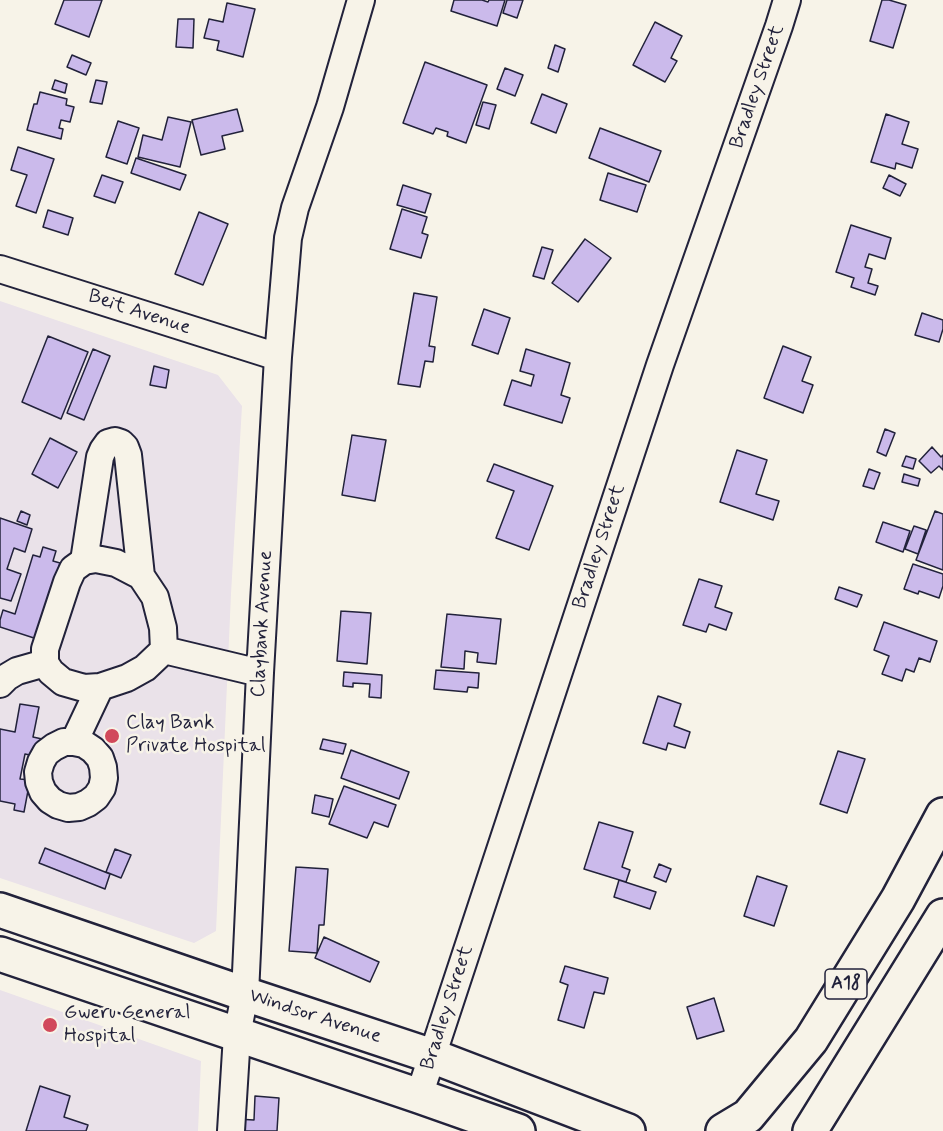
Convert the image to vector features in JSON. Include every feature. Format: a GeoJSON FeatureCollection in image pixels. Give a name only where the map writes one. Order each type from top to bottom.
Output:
{"type":"FeatureCollection","features":[{"type":"Feature","properties":{"kind":"main road","name":"A18"},"geometry":{"type":"LineString","coordinates":[[723,1131],[748,1116],[812,1040],[898,899],[943,815]]}},
{"type":"Feature","properties":{"kind":"main road","name":"Windsor Avenue"},"geometry":{"type":"LineString","coordinates":[[0,910],[432,1056],[628,1131]]}},
{"type":"Feature","properties":{"kind":"main road","name":"A18"},"geometry":{"type":"LineString","coordinates":[[810,1131],[943,916]]}},
{"type":"Feature","properties":{"kind":"main road","name":"Windsor Avenue"},"geometry":{"type":"LineString","coordinates":[[0,954],[519,1131]]}},
{"type":"Feature","properties":{"kind":"street","name":"Claybank Avenue"},"geometry":{"type":"LineString","coordinates":[[231,1131],[237,1035],[245,994],[260,673],[278,357],[288,238],[295,208],[330,107],[361,0]]}},
{"type":"Feature","properties":{"kind":"street","name":"Bradley Street"},"geometry":{"type":"LineString","coordinates":[[419,1096],[660,365],[787,0]]}},
{"type":"Feature","properties":{"kind":"street","name":"Beit Avenue"},"geometry":{"type":"LineString","coordinates":[[0,269],[278,357]]}},
{"type":"Feature","properties":{"kind":"street"},"geometry":{"type":"LineString","coordinates":[[84,561],[100,457],[108,443],[115,441],[125,447],[128,455],[141,576],[155,597],[163,628],[164,650],[145,668],[127,678],[100,687],[84,688],[63,682],[51,672],[45,663],[45,649],[73,569],[84,561],[96,559],[116,563],[141,576]]}},
{"type":"Feature","properties":{"kind":"street"},"geometry":{"type":"LineString","coordinates":[[164,650],[260,673]]}},
{"type":"Feature","properties":{"kind":"street"},"geometry":{"type":"LineString","coordinates":[[0,684],[17,671],[45,663]]}},
{"type":"Feature","properties":{"kind":"street"},"geometry":{"type":"LineString","coordinates":[[74,742],[100,687]]}},
{"type":"Feature","properties":{"kind":"shaded area","name":"Clay Bank Private Hospital"},"geometry":{"type":"Polygon","coordinates":[[[0,301],[218,375],[242,406],[216,931],[194,943],[0,878],[0,301]]]}},
{"type":"Feature","properties":{"kind":"shaded area","name":"Gweru General Hospital"},"geometry":{"type":"Polygon","coordinates":[[[0,990],[201,1061],[198,1131],[0,1131],[0,990]]]}},
{"type":"Feature","properties":{"kind":"building"},"geometry":{"type":"Polygon","coordinates":[[[64,0],[102,0],[89,37],[55,24],[64,0]]]}},
{"type":"Feature","properties":{"kind":"building"},"geometry":{"type":"Polygon","coordinates":[[[454,0],[488,2],[489,0],[505,0],[497,26],[451,11],[454,0]]]}},
{"type":"Feature","properties":{"kind":"building"},"geometry":{"type":"Polygon","coordinates":[[[507,0],[523,0],[517,18],[503,13],[507,0]]]}},
{"type":"Feature","properties":{"kind":"building"},"geometry":{"type":"Polygon","coordinates":[[[882,0],[906,5],[893,48],[870,41],[882,0]]]}},
{"type":"Feature","properties":{"kind":"building"},"geometry":{"type":"Polygon","coordinates":[[[227,3],[255,9],[243,57],[217,50],[219,41],[204,38],[209,19],[223,22],[227,3]]]}},
{"type":"Feature","properties":{"kind":"building"},"geometry":{"type":"Polygon","coordinates":[[[178,19],[194,19],[193,48],[176,47],[178,19]]]}},
{"type":"Feature","properties":{"kind":"building"},"geometry":{"type":"Polygon","coordinates":[[[655,22],[682,36],[671,58],[677,61],[665,82],[633,65],[655,22]]]}},
{"type":"Feature","properties":{"kind":"building"},"geometry":{"type":"Polygon","coordinates":[[[555,45],[565,49],[558,72],[548,68],[555,45]]]}},
{"type":"Feature","properties":{"kind":"building"},"geometry":{"type":"Polygon","coordinates":[[[72,55],[91,63],[86,75],[67,67],[72,55]]]}},
{"type":"Feature","properties":{"kind":"building"},"geometry":{"type":"Polygon","coordinates":[[[425,62],[487,85],[466,143],[447,136],[448,132],[436,128],[433,134],[403,123],[425,62]]]}},
{"type":"Feature","properties":{"kind":"building"},"geometry":{"type":"Polygon","coordinates":[[[505,68],[523,75],[515,96],[497,89],[505,68]]]}},
{"type":"Feature","properties":{"kind":"building"},"geometry":{"type":"Polygon","coordinates":[[[55,80],[67,84],[65,93],[52,89],[55,80]]]}},
{"type":"Feature","properties":{"kind":"building"},"geometry":{"type":"Polygon","coordinates":[[[96,80],[107,82],[102,104],[90,102],[96,80]]]}},
{"type":"Feature","properties":{"kind":"building"},"geometry":{"type":"Polygon","coordinates":[[[40,92],[67,99],[66,105],[74,107],[70,122],[61,120],[59,128],[63,129],[61,139],[27,130],[40,92]]]}},
{"type":"Feature","properties":{"kind":"building"},"geometry":{"type":"Polygon","coordinates":[[[542,94],[567,104],[556,133],[531,123],[542,94]]]}},
{"type":"Feature","properties":{"kind":"building"},"geometry":{"type":"Polygon","coordinates":[[[483,102],[496,105],[489,129],[476,125],[483,102]]]}},
{"type":"Feature","properties":{"kind":"building"},"geometry":{"type":"Polygon","coordinates":[[[237,109],[243,131],[222,136],[225,149],[201,155],[192,120],[237,109]]]}},
{"type":"Feature","properties":{"kind":"building"},"geometry":{"type":"Polygon","coordinates":[[[886,114],[909,122],[902,144],[918,149],[912,168],[896,163],[895,169],[871,162],[886,114]]]}},
{"type":"Feature","properties":{"kind":"building"},"geometry":{"type":"Polygon","coordinates":[[[168,117],[191,122],[180,167],[138,157],[143,135],[162,140],[168,117]]]}},
{"type":"Feature","properties":{"kind":"building"},"geometry":{"type":"Polygon","coordinates":[[[118,121],[139,128],[127,164],[106,157],[118,121]]]}},
{"type":"Feature","properties":{"kind":"building"},"geometry":{"type":"Polygon","coordinates":[[[600,128],[661,151],[649,182],[589,158],[600,128]]]}},
{"type":"Feature","properties":{"kind":"building"},"geometry":{"type":"Polygon","coordinates":[[[18,147],[54,159],[36,213],[16,206],[27,175],[11,170],[18,147]]]}},
{"type":"Feature","properties":{"kind":"building"},"geometry":{"type":"Polygon","coordinates":[[[136,158],[186,175],[180,190],[131,173],[136,158]]]}},
{"type":"Feature","properties":{"kind":"building"},"geometry":{"type":"Polygon","coordinates":[[[608,173],[646,185],[637,212],[600,200],[608,173]]]}},
{"type":"Feature","properties":{"kind":"building"},"geometry":{"type":"Polygon","coordinates":[[[102,175],[123,182],[115,203],[94,196],[102,175]]]}},
{"type":"Feature","properties":{"kind":"building"},"geometry":{"type":"Polygon","coordinates":[[[889,175],[906,184],[900,196],[883,188],[889,175]]]}},
{"type":"Feature","properties":{"kind":"building"},"geometry":{"type":"Polygon","coordinates":[[[403,185],[431,194],[425,213],[397,205],[403,185]]]}},
{"type":"Feature","properties":{"kind":"building"},"geometry":{"type":"Polygon","coordinates":[[[402,209],[427,217],[422,233],[428,235],[421,258],[390,249],[402,209]]]}},
{"type":"Feature","properties":{"kind":"building"},"geometry":{"type":"Polygon","coordinates":[[[48,210],[73,218],[68,235],[43,227],[48,210]]]}},
{"type":"Feature","properties":{"kind":"building"},"geometry":{"type":"Polygon","coordinates":[[[199,212],[228,224],[203,285],[175,274],[199,212]]]}},
{"type":"Feature","properties":{"kind":"building"},"geometry":{"type":"Polygon","coordinates":[[[851,225],[891,238],[885,259],[869,254],[865,267],[872,269],[868,283],[878,286],[875,295],[851,287],[854,278],[836,272],[851,225]]]}},
{"type":"Feature","properties":{"kind":"building"},"geometry":{"type":"Polygon","coordinates":[[[585,239],[611,258],[578,302],[552,283],[585,239]]]}},
{"type":"Feature","properties":{"kind":"building"},"geometry":{"type":"Polygon","coordinates":[[[542,247],[553,250],[544,279],[533,276],[542,247]]]}},
{"type":"Feature","properties":{"kind":"building"},"geometry":{"type":"Polygon","coordinates":[[[414,293],[437,297],[429,346],[435,347],[433,362],[425,361],[420,387],[398,384],[414,293]]]}},
{"type":"Feature","properties":{"kind":"building"},"geometry":{"type":"Polygon","coordinates":[[[484,309],[510,318],[498,354],[472,345],[484,309]]]}},
{"type":"Feature","properties":{"kind":"building"},"geometry":{"type":"Polygon","coordinates":[[[922,313],[943,320],[939,342],[915,335],[922,313]]]}},
{"type":"Feature","properties":{"kind":"building"},"geometry":{"type":"Polygon","coordinates":[[[48,336],[88,352],[61,419],[22,402],[48,336]]]}},
{"type":"Feature","properties":{"kind":"building"},"geometry":{"type":"Polygon","coordinates":[[[783,346],[811,357],[802,381],[813,385],[803,413],[764,398],[783,346]]]}},
{"type":"Feature","properties":{"kind":"building"},"geometry":{"type":"Polygon","coordinates":[[[93,349],[110,356],[84,420],[67,413],[93,349]]]}},
{"type":"Feature","properties":{"kind":"building"},"geometry":{"type":"Polygon","coordinates":[[[526,349],[570,363],[561,395],[570,398],[562,423],[504,405],[512,380],[531,386],[534,375],[520,371],[526,349]]]}},
{"type":"Feature","properties":{"kind":"building"},"geometry":{"type":"Polygon","coordinates":[[[154,366],[169,370],[166,388],[150,385],[154,366]]]}},
{"type":"Feature","properties":{"kind":"building"},"geometry":{"type":"Polygon","coordinates":[[[885,429],[895,433],[886,456],[877,452],[885,429]]]}},
{"type":"Feature","properties":{"kind":"building"},"geometry":{"type":"Polygon","coordinates":[[[352,435],[386,440],[375,501],[342,495],[352,435]]]}},
{"type":"Feature","properties":{"kind":"building"},"geometry":{"type":"Polygon","coordinates":[[[50,438],[77,452],[58,488],[32,474],[50,438]]]}},
{"type":"Feature","properties":{"kind":"building"},"geometry":{"type":"Polygon","coordinates":[[[932,447],[941,457],[943,455],[943,470],[939,466],[931,473],[919,461],[932,447]]]}},
{"type":"Feature","properties":{"kind":"building"},"geometry":{"type":"Polygon","coordinates":[[[737,450],[767,460],[756,494],[779,501],[773,520],[720,502],[737,450]]]}},
{"type":"Feature","properties":{"kind":"building"},"geometry":{"type":"Polygon","coordinates":[[[906,456],[916,459],[913,469],[902,466],[906,456]]]}},
{"type":"Feature","properties":{"kind":"building"},"geometry":{"type":"Polygon","coordinates":[[[494,464],[553,486],[529,550],[496,538],[514,491],[487,481],[494,464]]]}},
{"type":"Feature","properties":{"kind":"building"},"geometry":{"type":"Polygon","coordinates":[[[869,469],[880,473],[874,489],[863,486],[869,469]]]}},
{"type":"Feature","properties":{"kind":"building"},"geometry":{"type":"Polygon","coordinates":[[[904,474],[920,479],[918,486],[902,482],[904,474]]]}},
{"type":"Feature","properties":{"kind":"building"},"geometry":{"type":"Polygon","coordinates":[[[21,511],[30,515],[27,525],[17,521],[21,511]]]}},
{"type":"Feature","properties":{"kind":"building"},"geometry":{"type":"Polygon","coordinates":[[[935,511],[943,514],[943,570],[916,560],[935,511]]]}},
{"type":"Feature","properties":{"kind":"building"},"geometry":{"type":"Polygon","coordinates":[[[0,518],[32,529],[25,552],[14,548],[7,569],[21,574],[11,601],[0,598],[0,518]]]}},
{"type":"Feature","properties":{"kind":"building"},"geometry":{"type":"Polygon","coordinates":[[[883,522],[910,531],[903,552],[876,542],[883,522]]]}},
{"type":"Feature","properties":{"kind":"building"},"geometry":{"type":"Polygon","coordinates":[[[914,526],[926,530],[918,554],[905,549],[914,526]]]}},
{"type":"Feature","properties":{"kind":"building"},"geometry":{"type":"Polygon","coordinates":[[[43,547],[56,551],[53,561],[60,563],[37,639],[0,627],[0,620],[3,610],[15,614],[33,555],[40,557],[43,547]]]}},
{"type":"Feature","properties":{"kind":"building"},"geometry":{"type":"Polygon","coordinates":[[[913,564],[943,574],[943,586],[939,598],[904,589],[913,564]]]}},
{"type":"Feature","properties":{"kind":"building"},"geometry":{"type":"Polygon","coordinates":[[[699,579],[722,586],[715,607],[732,613],[726,630],[709,624],[706,632],[683,625],[699,579]]]}},
{"type":"Feature","properties":{"kind":"building"},"geometry":{"type":"Polygon","coordinates":[[[839,587],[862,595],[857,607],[835,599],[839,587]]]}},
{"type":"Feature","properties":{"kind":"building"},"geometry":{"type":"Polygon","coordinates":[[[341,611],[371,613],[367,664],[337,661],[341,611]]]}},
{"type":"Feature","properties":{"kind":"building"},"geometry":{"type":"Polygon","coordinates":[[[447,614],[501,619],[496,664],[477,662],[478,653],[465,651],[464,669],[441,667],[447,614]]]}},
{"type":"Feature","properties":{"kind":"building"},"geometry":{"type":"Polygon","coordinates":[[[884,622],[937,641],[930,662],[919,658],[914,672],[906,669],[902,681],[882,674],[889,656],[874,650],[884,622]]]}},
{"type":"Feature","properties":{"kind":"building"},"geometry":{"type":"Polygon","coordinates":[[[436,670],[479,673],[478,688],[468,687],[467,692],[434,689],[436,670]]]}},
{"type":"Feature","properties":{"kind":"building"},"geometry":{"type":"Polygon","coordinates":[[[344,672],[382,675],[381,698],[369,697],[370,684],[353,683],[353,687],[343,686],[344,672]]]}},
{"type":"Feature","properties":{"kind":"building"},"geometry":{"type":"Polygon","coordinates":[[[658,696],[681,704],[674,726],[690,732],[685,748],[668,743],[666,750],[643,743],[658,696]]]}},
{"type":"Feature","properties":{"kind":"building"},"geometry":{"type":"Polygon","coordinates":[[[20,704],[39,707],[33,737],[42,739],[39,757],[25,754],[20,779],[30,780],[24,812],[14,810],[15,804],[0,801],[0,729],[15,732],[20,704]]]}},
{"type":"Feature","properties":{"kind":"building"},"geometry":{"type":"Polygon","coordinates":[[[323,739],[346,744],[343,754],[320,749],[323,739]]]}},
{"type":"Feature","properties":{"kind":"building"},"geometry":{"type":"Polygon","coordinates":[[[351,750],[409,772],[399,799],[341,778],[351,750]]]}},
{"type":"Feature","properties":{"kind":"building"},"geometry":{"type":"Polygon","coordinates":[[[838,751],[865,759],[847,813],[820,804],[838,751]]]}},
{"type":"Feature","properties":{"kind":"building"},"geometry":{"type":"Polygon","coordinates":[[[344,786],[396,805],[388,827],[374,822],[367,838],[329,824],[344,786]]]}},
{"type":"Feature","properties":{"kind":"building"},"geometry":{"type":"Polygon","coordinates":[[[315,795],[333,799],[329,817],[312,813],[315,795]]]}},
{"type":"Feature","properties":{"kind":"building"},"geometry":{"type":"Polygon","coordinates":[[[599,822],[633,832],[622,867],[630,870],[626,882],[584,869],[599,822]]]}},
{"type":"Feature","properties":{"kind":"building"},"geometry":{"type":"Polygon","coordinates":[[[45,848],[110,874],[105,889],[39,863],[45,848]]]}},
{"type":"Feature","properties":{"kind":"building"},"geometry":{"type":"Polygon","coordinates":[[[115,849],[131,855],[121,878],[106,872],[115,849]]]}},
{"type":"Feature","properties":{"kind":"building"},"geometry":{"type":"Polygon","coordinates":[[[659,864],[671,869],[666,882],[654,877],[659,864]]]}},
{"type":"Feature","properties":{"kind":"building"},"geometry":{"type":"Polygon","coordinates":[[[296,867],[328,869],[324,925],[319,925],[317,953],[289,951],[296,867]]]}},
{"type":"Feature","properties":{"kind":"building"},"geometry":{"type":"Polygon","coordinates":[[[757,876],[787,886],[774,926],[744,916],[757,876]]]}},
{"type":"Feature","properties":{"kind":"building"},"geometry":{"type":"Polygon","coordinates":[[[619,880],[656,892],[650,909],[614,897],[619,880]]]}},
{"type":"Feature","properties":{"kind":"building"},"geometry":{"type":"Polygon","coordinates":[[[324,937],[379,962],[370,982],[315,958],[324,937]]]}},
{"type":"Feature","properties":{"kind":"building"},"geometry":{"type":"Polygon","coordinates":[[[565,966],[608,978],[604,994],[594,992],[584,1028],[558,1020],[568,985],[560,982],[565,966]]]}},
{"type":"Feature","properties":{"kind":"building"},"geometry":{"type":"Polygon","coordinates":[[[714,998],[724,1031],[697,1039],[687,1007],[714,998]]]}},
{"type":"Feature","properties":{"kind":"building"},"geometry":{"type":"Polygon","coordinates":[[[40,1086],[70,1096],[64,1117],[88,1125],[86,1131],[26,1131],[40,1086]]]}},
{"type":"Feature","properties":{"kind":"building"},"geometry":{"type":"Polygon","coordinates":[[[255,1096],[279,1098],[277,1131],[236,1131],[237,1119],[254,1120],[255,1096]]]}},
{"type":"Feature","properties":{"kind":"place","name":"Clay Bank Private Hospital"},"geometry":{"type":"Point","coordinates":[112,736]}},
{"type":"Feature","properties":{"kind":"place","name":"Gweru General Hospital"},"geometry":{"type":"Point","coordinates":[50,1025]}}]}
